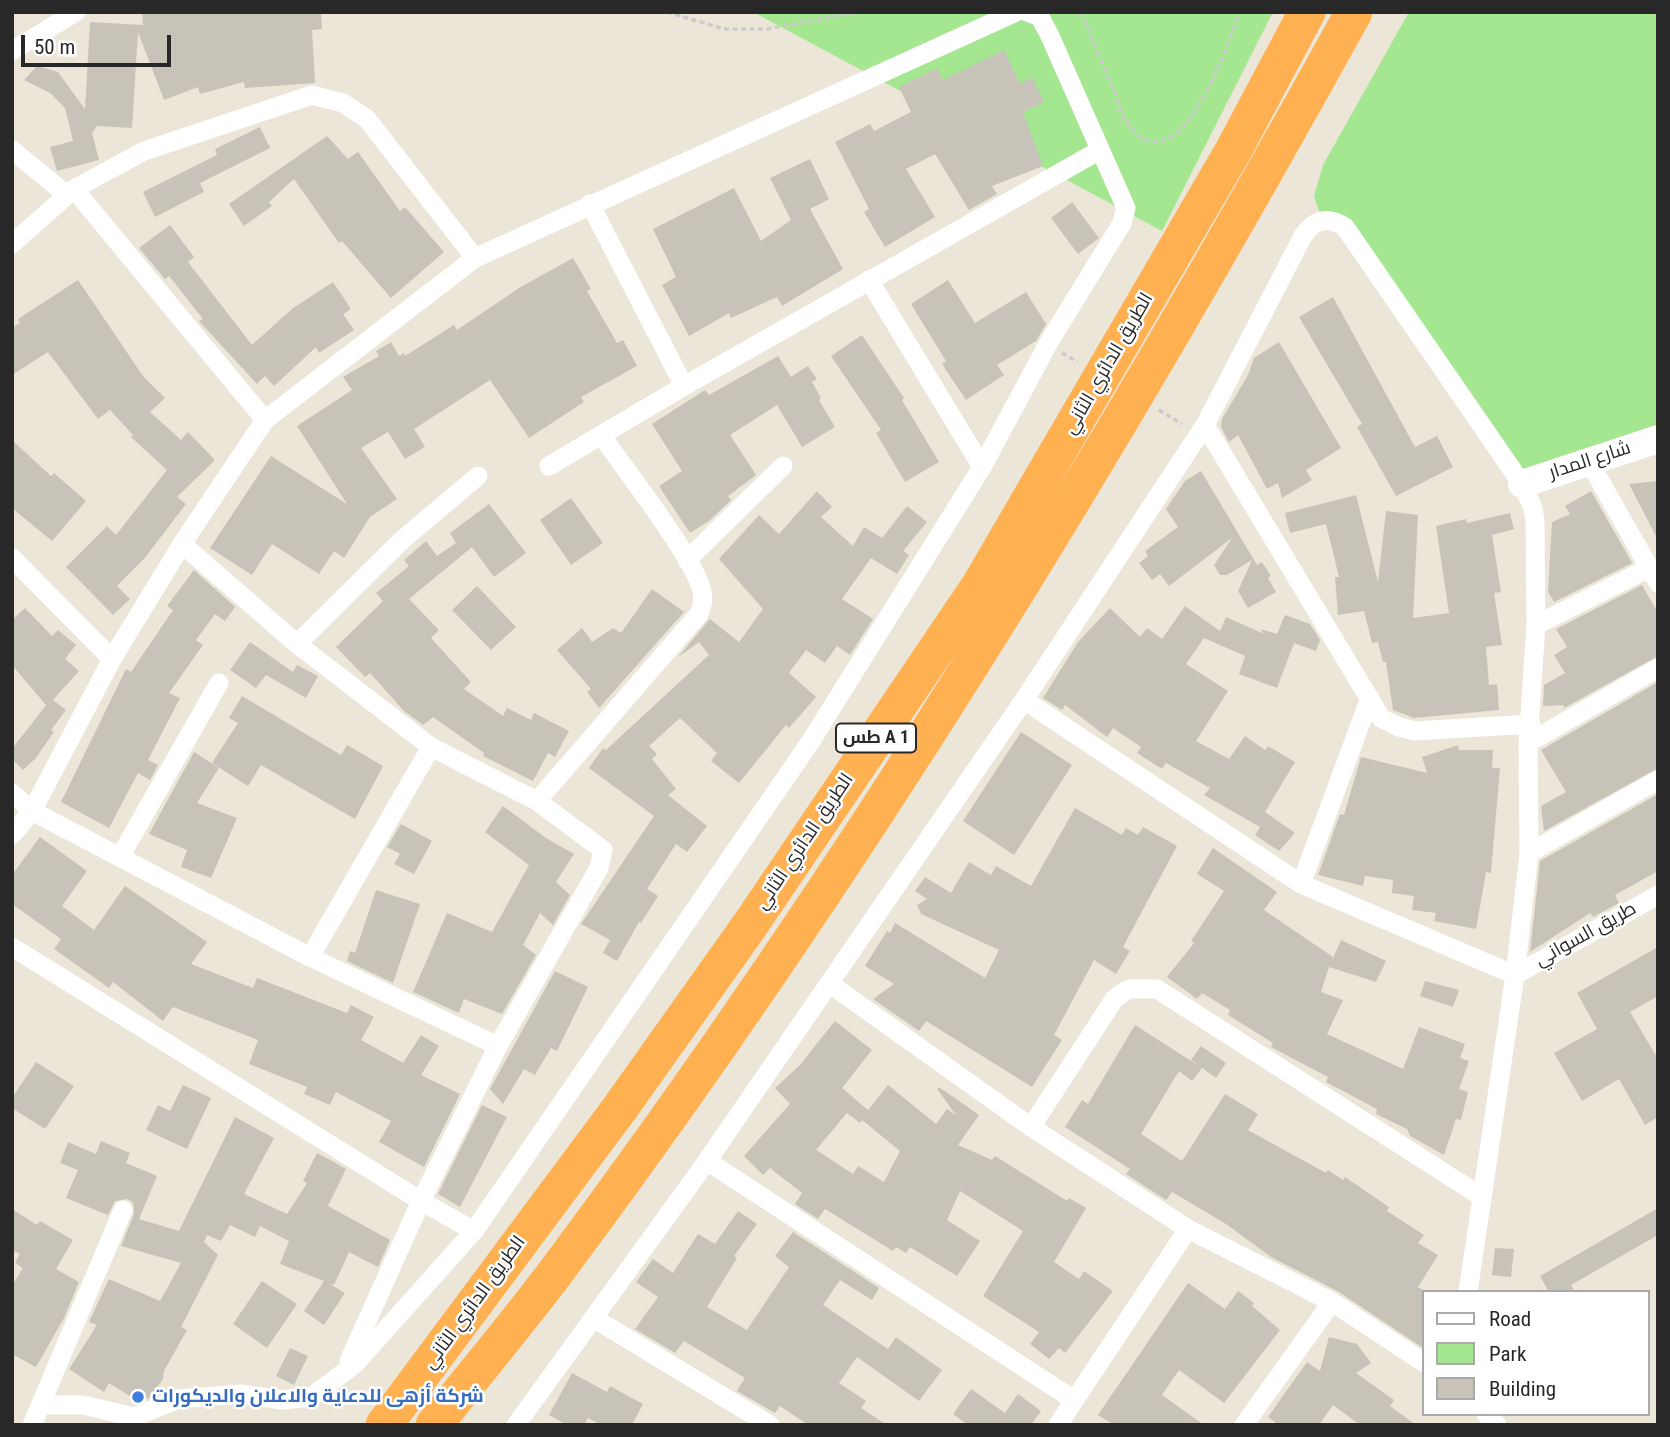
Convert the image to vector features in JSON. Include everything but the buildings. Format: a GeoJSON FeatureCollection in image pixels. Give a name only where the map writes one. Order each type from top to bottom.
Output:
{"type":"FeatureCollection","features":[{"type":"Feature","properties":{"kind":"highway","name":"الطريق الدائري الثاني"},"geometry":{"type":"LineString","coordinates":[[374,1425],[395,1411],[637,1085],[750,925],[980,585],[1233,152],[1307,12]]}},
{"type":"Feature","properties":{"kind":"highway","name":"الطريق الدائري الثاني"},"geometry":{"type":"LineString","coordinates":[[434,1425],[558,1269],[771,971],[998,625],[1143,387],[1354,12]]}},
{"type":"Feature","properties":{"kind":"street"},"geometry":{"type":"LineString","coordinates":[[12,51],[76,12]]}},
{"type":"Feature","properties":{"kind":"street"},"geometry":{"type":"LineString","coordinates":[[12,835],[32,811],[112,659],[182,544],[265,420],[475,258],[1016,12]]}},
{"type":"Feature","properties":{"kind":"street"},"geometry":{"type":"LineString","coordinates":[[41,1405],[83,1405],[134,1417],[179,1399],[218,1395],[282,1400],[312,1396],[355,1364],[474,1231],[811,741],[982,467],[1049,342],[1126,214],[1045,27],[1040,17],[1027,12]]}},
{"type":"Feature","properties":{"kind":"street"},"geometry":{"type":"LineString","coordinates":[[12,244],[71,192],[144,151],[312,95],[343,103],[367,119],[475,258]]}},
{"type":"Feature","properties":{"kind":"street"},"geometry":{"type":"LineString","coordinates":[[12,150],[71,192],[265,420]]}},
{"type":"Feature","properties":{"kind":"street"},"geometry":{"type":"LineString","coordinates":[[549,466],[684,386],[1100,150]]}},
{"type":"Feature","properties":{"kind":"street"},"geometry":{"type":"LineString","coordinates":[[590,204],[684,386]]}},
{"type":"Feature","properties":{"kind":"street"},"geometry":{"type":"LineString","coordinates":[[516,1425],[707,1161],[1024,700],[1205,425],[1303,236],[1314,223],[1331,220],[1345,227],[1522,484],[1533,508],[1535,521],[1536,625],[1529,733],[1529,853],[1515,975],[1468,1290]]}},
{"type":"Feature","properties":{"kind":"street"},"geometry":{"type":"LineString","coordinates":[[869,280],[982,467]]}},
{"type":"Feature","properties":{"kind":"street"},"geometry":{"type":"LineString","coordinates":[[1205,425],[1381,718],[1415,731],[1529,733],[1658,668]]}},
{"type":"Feature","properties":{"kind":"street"},"geometry":{"type":"LineString","coordinates":[[537,801],[699,614],[702,590],[687,559],[602,436]]}},
{"type":"Feature","properties":{"kind":"street","name":"شارع المدار"},"geometry":{"type":"LineString","coordinates":[[1522,484],[1658,439]]}},
{"type":"Feature","properties":{"kind":"street"},"geometry":{"type":"LineString","coordinates":[[1536,625],[1653,576],[1588,460]]}},
{"type":"Feature","properties":{"kind":"street"},"geometry":{"type":"LineString","coordinates":[[687,559],[783,466]]}},
{"type":"Feature","properties":{"kind":"street"},"geometry":{"type":"LineString","coordinates":[[297,644],[402,540],[478,476]]}},
{"type":"Feature","properties":{"kind":"street"},"geometry":{"type":"LineString","coordinates":[[182,544],[297,644],[430,747],[537,801],[603,850],[599,868],[498,1046],[421,1201],[344,1372]]}},
{"type":"Feature","properties":{"kind":"street"},"geometry":{"type":"LineString","coordinates":[[12,558],[112,659]]}},
{"type":"Feature","properties":{"kind":"street"},"geometry":{"type":"LineString","coordinates":[[120,857],[219,683]]}},
{"type":"Feature","properties":{"kind":"street"},"geometry":{"type":"LineString","coordinates":[[1301,884],[1370,698]]}},
{"type":"Feature","properties":{"kind":"street"},"geometry":{"type":"LineString","coordinates":[[1024,700],[1301,884],[1515,975]]}},
{"type":"Feature","properties":{"kind":"street"},"geometry":{"type":"LineString","coordinates":[[310,957],[430,747]]}},
{"type":"Feature","properties":{"kind":"street"},"geometry":{"type":"LineString","coordinates":[[1529,853],[1658,780]]}},
{"type":"Feature","properties":{"kind":"street"},"geometry":{"type":"LineString","coordinates":[[12,793],[32,811],[310,957],[498,1046]]}},
{"type":"Feature","properties":{"kind":"street","name":"طريق السواني"},"geometry":{"type":"LineString","coordinates":[[1515,975],[1658,895]]}},
{"type":"Feature","properties":{"kind":"street"},"geometry":{"type":"LineString","coordinates":[[12,947],[421,1201],[474,1231]]}},
{"type":"Feature","properties":{"kind":"street"},"geometry":{"type":"LineString","coordinates":[[830,984],[1031,1127],[1188,1228],[1332,1302],[1422,1361]]}},
{"type":"Feature","properties":{"kind":"street"},"geometry":{"type":"LineString","coordinates":[[1031,1127],[1115,998],[1129,989],[1157,989],[1482,1197]]}},
{"type":"Feature","properties":{"kind":"street"},"geometry":{"type":"LineString","coordinates":[[707,1161],[1074,1400]]}},
{"type":"Feature","properties":{"kind":"street"},"geometry":{"type":"LineString","coordinates":[[32,1425],[123,1210]]}},
{"type":"Feature","properties":{"kind":"street"},"geometry":{"type":"LineString","coordinates":[[1058,1425],[1188,1228]]}},
{"type":"Feature","properties":{"kind":"street"},"geometry":{"type":"LineString","coordinates":[[1244,1425],[1332,1302]]}},
{"type":"Feature","properties":{"kind":"street"},"geometry":{"type":"LineString","coordinates":[[595,1319],[769,1425]]}},
{"type":"Feature","properties":{"kind":"path"},"geometry":{"type":"LineString","coordinates":[[667,12],[723,29],[767,29],[858,12]]}},
{"type":"Feature","properties":{"kind":"path"},"geometry":{"type":"LineString","coordinates":[[1081,12],[1126,121],[1141,136],[1157,141],[1176,136],[1199,107],[1230,43],[1239,12]]}},
{"type":"Feature","properties":{"kind":"green space"},"geometry":{"type":"Polygon","coordinates":[[[753,12],[1273,12],[1162,231],[753,12]]]}},
{"type":"Feature","properties":{"kind":"green space"},"geometry":{"type":"Polygon","coordinates":[[[1409,12],[1658,12],[1658,439],[1522,484],[1345,227],[1322,220],[1314,196],[1323,165],[1409,12]]]}},
{"type":"Feature","properties":{"kind":"place","name":"شركة أزهى للدعاية والاعلان والديكورات"},"geometry":{"type":"Point","coordinates":[138,1397]}}]}
